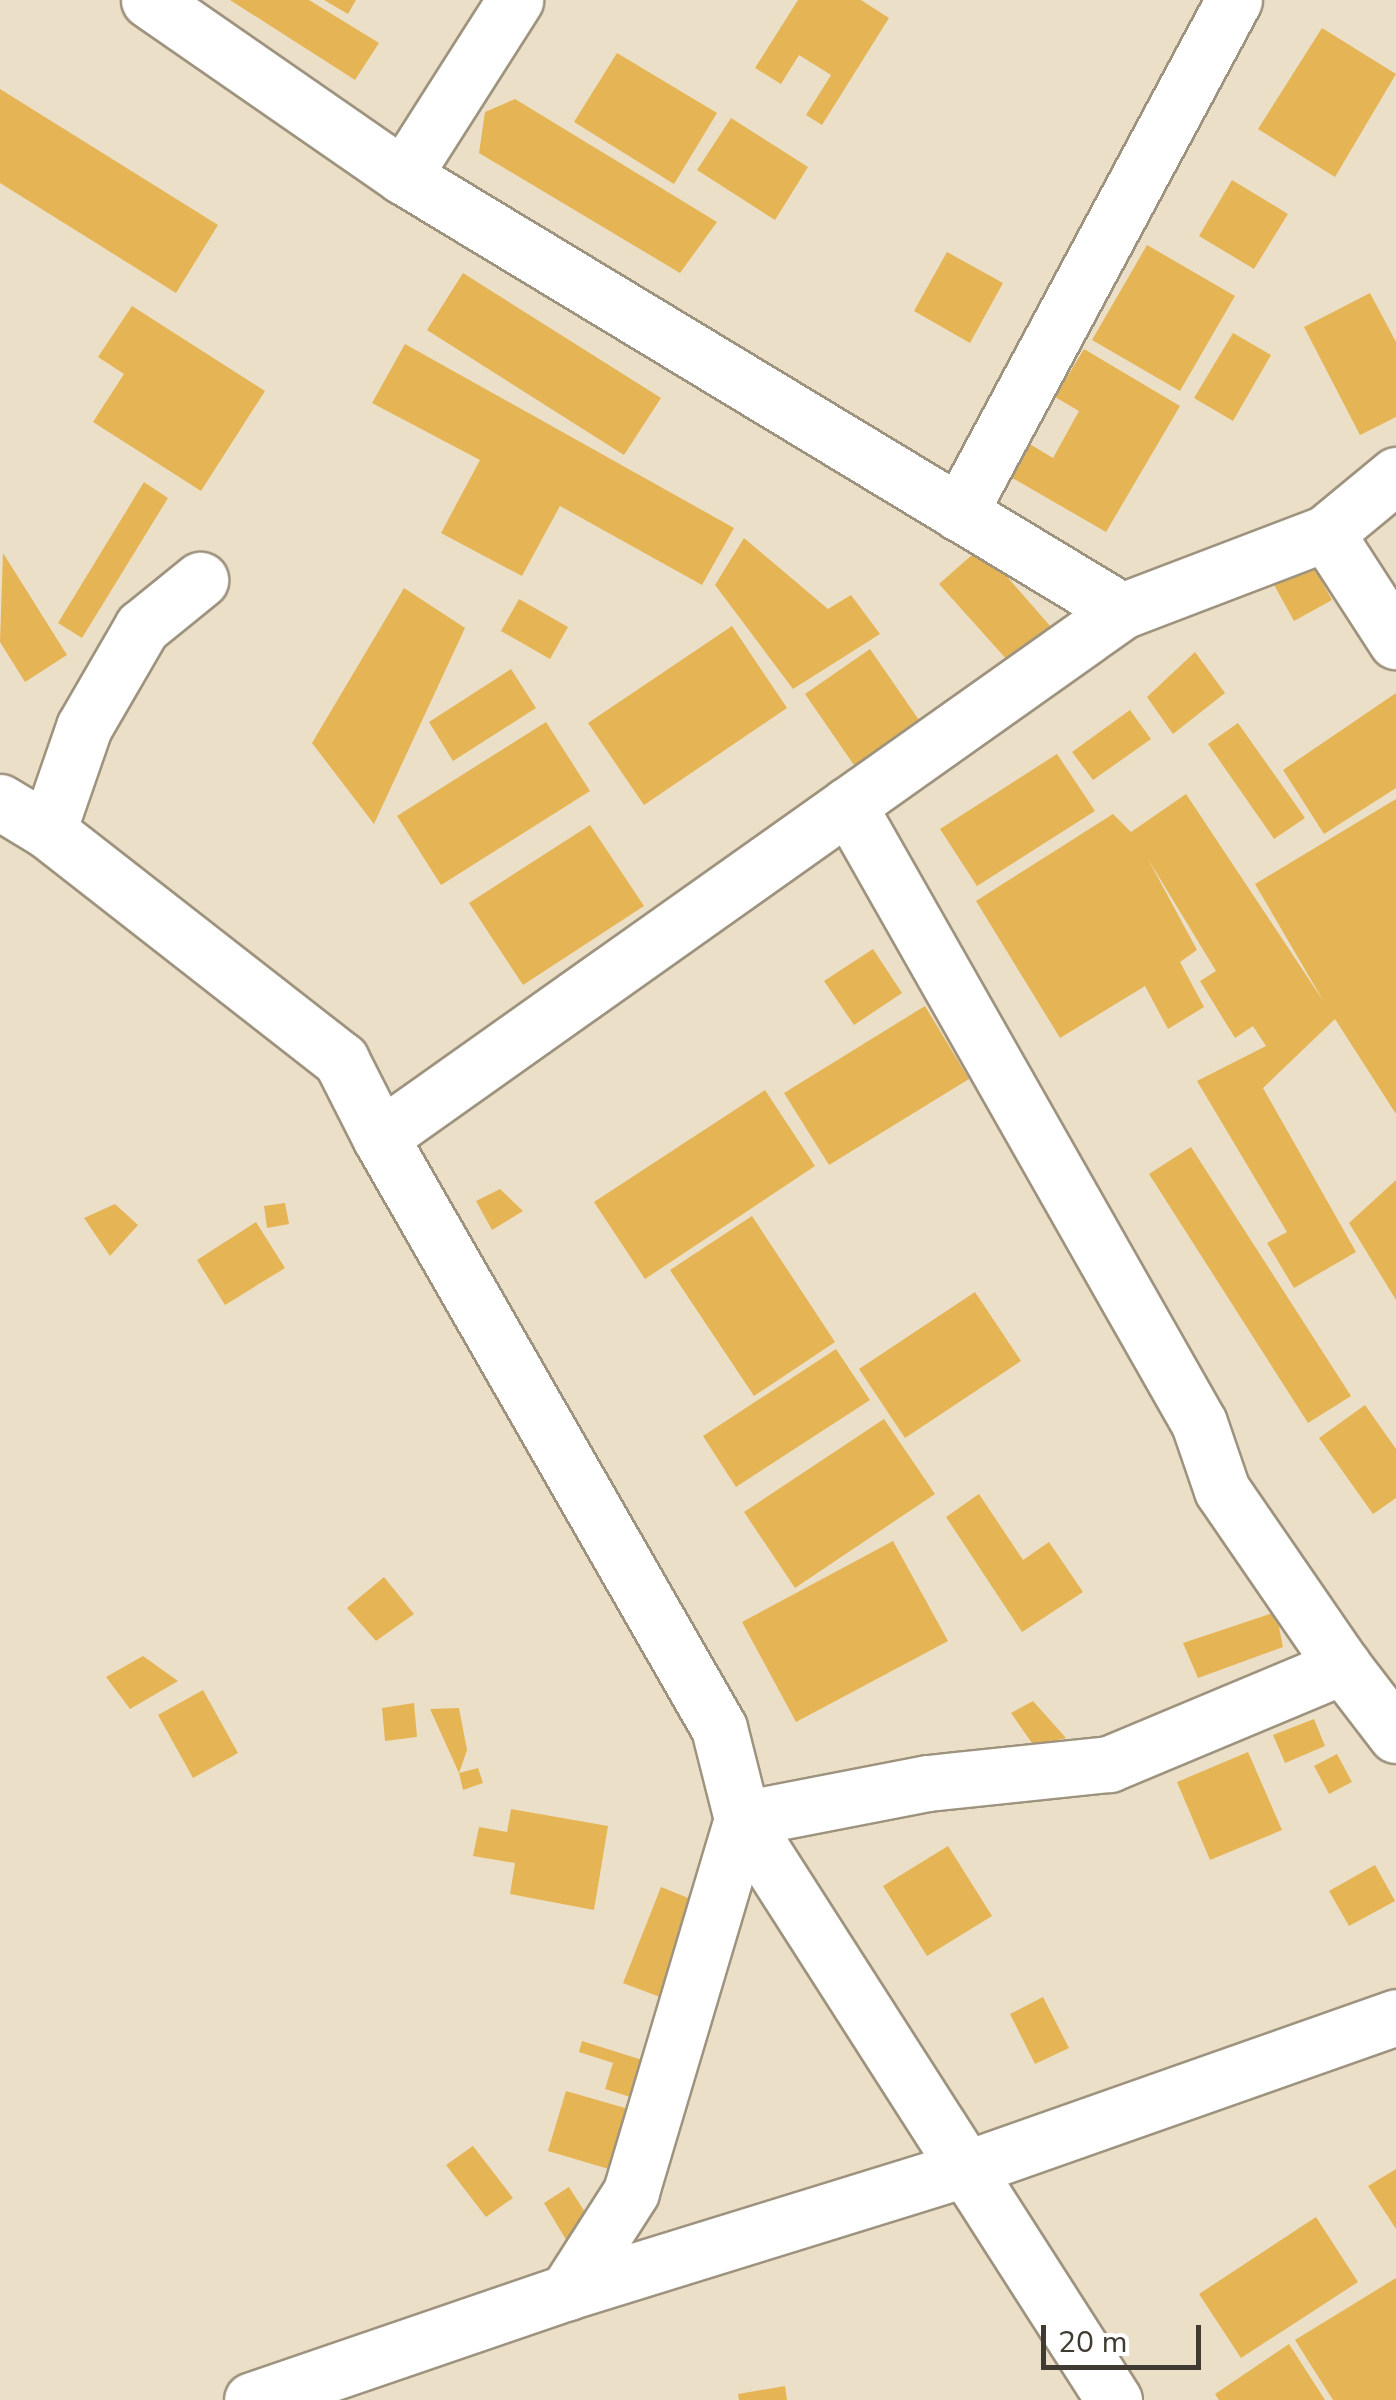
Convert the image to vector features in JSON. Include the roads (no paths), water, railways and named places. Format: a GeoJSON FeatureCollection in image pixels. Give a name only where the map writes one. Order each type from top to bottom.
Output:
{"type":"FeatureCollection","features":[{"type":"Feature","properties":{"kind":"street"},"geometry":{"type":"LineString","coordinates":[[149,0],[403,176],[1122,611]]}},
{"type":"Feature","properties":{"kind":"street"},"geometry":{"type":"LineString","coordinates":[[403,176],[515,0]]}},
{"type":"Feature","properties":{"kind":"street"},"geometry":{"type":"LineString","coordinates":[[959,513],[1234,0]]}},
{"type":"Feature","properties":{"kind":"street"},"geometry":{"type":"LineString","coordinates":[[380,1137],[1122,611],[1326,532],[1396,475]]}},
{"type":"Feature","properties":{"kind":"street"},"geometry":{"type":"LineString","coordinates":[[1326,532],[1396,641]]}},
{"type":"Feature","properties":{"kind":"street"},"geometry":{"type":"LineString","coordinates":[[48,831],[84,728],[142,627],[200,580]]}},
{"type":"Feature","properties":{"kind":"street"},"geometry":{"type":"LineString","coordinates":[[0,802],[48,831],[341,1060],[380,1137],[718,1728],[742,1819],[1114,2400]]}},
{"type":"Feature","properties":{"kind":"street"},"geometry":{"type":"LineString","coordinates":[[848,805],[1199,1423],[1222,1490],[1343,1666],[1396,1734]]}},
{"type":"Feature","properties":{"kind":"street"},"geometry":{"type":"LineString","coordinates":[[742,1819],[928,1783],[1109,1764],[1343,1666]]}},
{"type":"Feature","properties":{"kind":"street"},"geometry":{"type":"LineString","coordinates":[[568,2292],[631,2192],[742,1819]]}},
{"type":"Feature","properties":{"kind":"street"},"geometry":{"type":"LineString","coordinates":[[252,2400],[568,2292],[968,2168],[1396,2017]]}}]}
